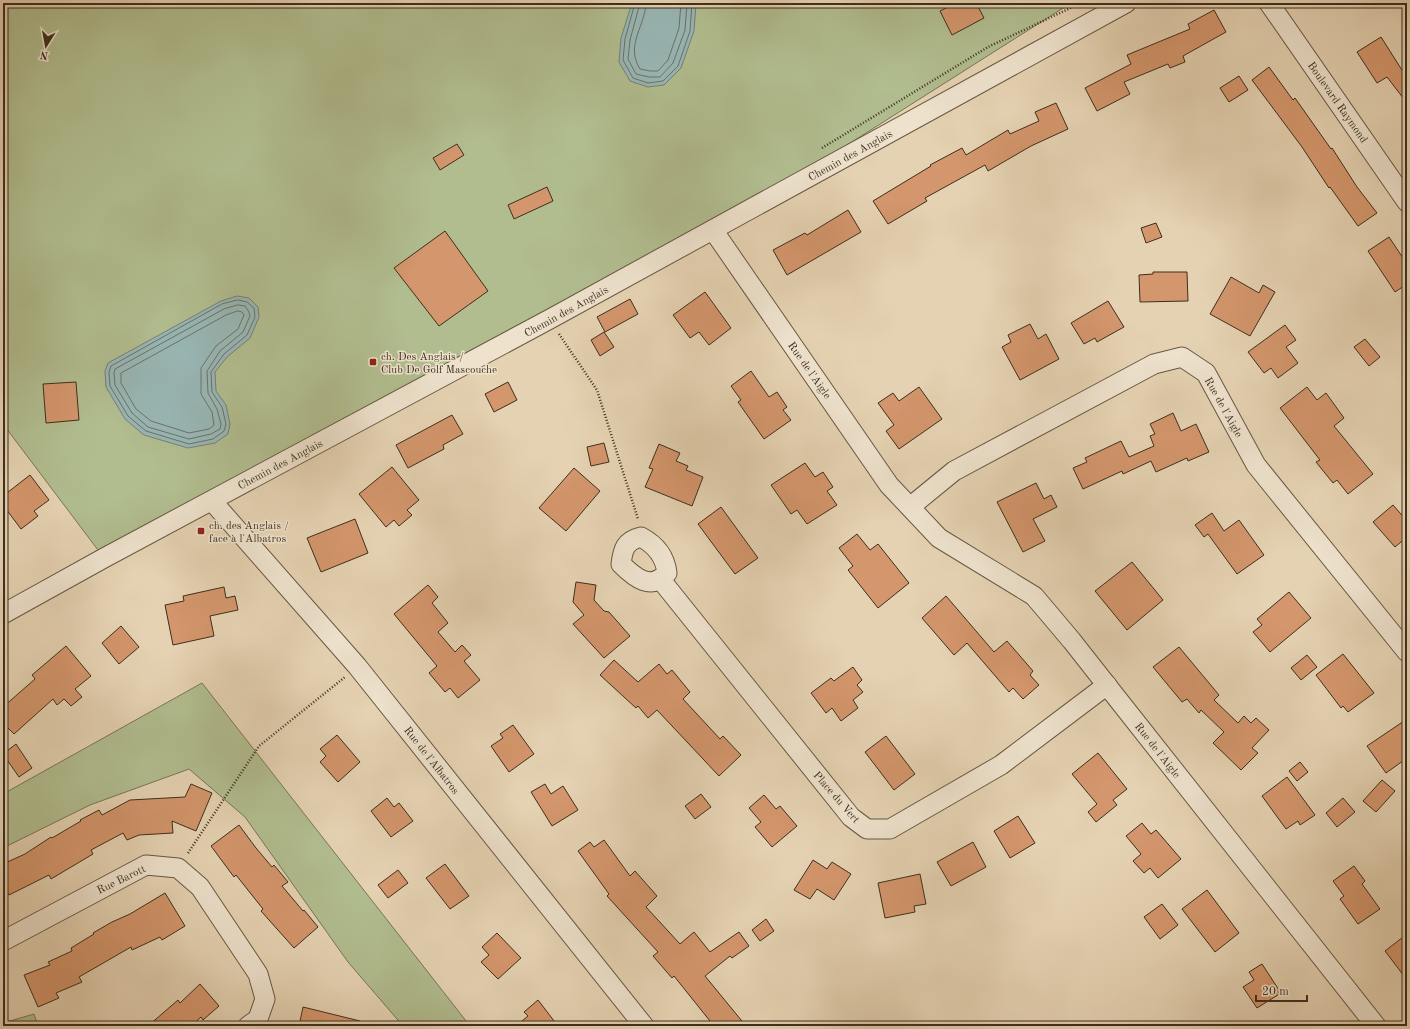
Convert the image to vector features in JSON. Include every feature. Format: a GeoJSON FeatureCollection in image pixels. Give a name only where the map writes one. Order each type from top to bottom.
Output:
{"type":"FeatureCollection","features":[{"type":"Feature","properties":{"kind":"street","name":"Chemin des Anglais"},"geometry":{"type":"LineString","coordinates":[[3,614],[104,558],[543,323],[1126,3]]}},
{"type":"Feature","properties":{"kind":"street","name":"Boulevard Raymond"},"geometry":{"type":"LineString","coordinates":[[1269,3],[1407,202]]}},
{"type":"Feature","properties":{"kind":"street","name":"Rue de l'Aigle"},"geometry":{"type":"LineString","coordinates":[[713,230],[889,485],[939,538],[1034,596],[1107,685],[1376,1026]]}},
{"type":"Feature","properties":{"kind":"street","name":"Rue de l'Aigle"},"geometry":{"type":"LineString","coordinates":[[910,507],[954,471],[1154,364],[1182,358],[1206,373],[1256,465],[1407,652]]}},
{"type":"Feature","properties":{"kind":"street","name":"Rue de l'Albatros"},"geometry":{"type":"LineString","coordinates":[[212,501],[357,666],[644,1026]]}},
{"type":"Feature","properties":{"kind":"street","name":"Place du Vert"},"geometry":{"type":"LineString","coordinates":[[662,580],[851,816],[867,829],[890,829],[1001,765],[1107,685]]}},
{"type":"Feature","properties":{"kind":"street","name":"Rue Barott"},"geometry":{"type":"LineString","coordinates":[[3,941],[146,865],[178,868]]}},
{"type":"Feature","properties":{"kind":"street"},"geometry":{"type":"LineString","coordinates":[[178,868],[200,887],[258,974],[264,999],[258,1019],[248,1026]]}},
{"type":"Feature","properties":{"kind":"path"},"geometry":{"type":"LineString","coordinates":[[556,329],[597,390],[638,520]]}},
{"type":"Feature","properties":{"kind":"path"},"geometry":{"type":"LineString","coordinates":[[178,868],[259,746],[357,666]]}},
{"type":"Feature","properties":{"kind":"green space"},"geometry":{"type":"Polygon","coordinates":[[[3,3],[1071,3],[713,230],[104,558],[3,424],[3,3]]]}},
{"type":"Feature","properties":{"kind":"green space"},"geometry":{"type":"Polygon","coordinates":[[[202,683],[470,1026],[403,1026],[348,962],[245,817],[189,769],[90,805],[3,848],[3,794],[202,683]]]}},
{"type":"Feature","properties":{"kind":"green space"},"geometry":{"type":"Polygon","coordinates":[[[34,1014],[38,1026],[3,1026],[3,1023],[34,1014]]]}},
{"type":"Feature","properties":{"kind":"water"},"geometry":{"type":"Polygon","coordinates":[[[632,3],[696,3],[694,31],[681,68],[664,85],[648,87],[630,81],[619,62],[621,38],[632,3]]]}},
{"type":"Feature","properties":{"kind":"water"},"geometry":{"type":"Polygon","coordinates":[[[237,296],[249,298],[258,307],[259,317],[250,338],[227,357],[215,372],[216,391],[226,405],[230,424],[228,434],[215,443],[188,448],[144,435],[125,419],[106,387],[105,371],[108,363],[221,301],[237,296]]]}},
{"type":"Feature","properties":{"kind":"building"},"geometry":{"type":"Polygon","coordinates":[[[956,3],[976,3],[984,18],[952,35],[940,11],[956,3]]]}},
{"type":"Feature","properties":{"kind":"building"},"geometry":{"type":"Polygon","coordinates":[[[1214,10],[1226,32],[1183,56],[1185,62],[1170,68],[1168,64],[1124,82],[1130,94],[1097,111],[1085,88],[1131,64],[1127,55],[1190,29],[1188,24],[1214,10]]]}},
{"type":"Feature","properties":{"kind":"building"},"geometry":{"type":"Polygon","coordinates":[[[1381,37],[1407,78],[1407,103],[1387,77],[1377,83],[1357,52],[1381,37]]]}},
{"type":"Feature","properties":{"kind":"building"},"geometry":{"type":"Polygon","coordinates":[[[1269,67],[1293,100],[1295,98],[1331,149],[1332,148],[1357,187],[1377,213],[1358,226],[1252,80],[1269,67]]]}},
{"type":"Feature","properties":{"kind":"building"},"geometry":{"type":"Polygon","coordinates":[[[1239,76],[1248,90],[1229,102],[1220,88],[1239,76]]]}},
{"type":"Feature","properties":{"kind":"building"},"geometry":{"type":"Polygon","coordinates":[[[1056,103],[1068,129],[1031,146],[988,171],[985,165],[925,198],[927,201],[888,224],[873,201],[931,166],[930,165],[962,148],[966,155],[1008,130],[1010,134],[1039,121],[1035,112],[1056,103]]]}},
{"type":"Feature","properties":{"kind":"building"},"geometry":{"type":"Polygon","coordinates":[[[457,144],[464,155],[440,170],[433,158],[457,144]]]}},
{"type":"Feature","properties":{"kind":"building"},"geometry":{"type":"Polygon","coordinates":[[[547,187],[553,201],[514,219],[508,205],[547,187]]]}},
{"type":"Feature","properties":{"kind":"building"},"geometry":{"type":"Polygon","coordinates":[[[848,210],[861,232],[787,275],[773,250],[805,233],[807,235],[848,210]]]}},
{"type":"Feature","properties":{"kind":"building"},"geometry":{"type":"Polygon","coordinates":[[[1156,223],[1162,237],[1146,243],[1141,228],[1156,223]]]}},
{"type":"Feature","properties":{"kind":"building"},"geometry":{"type":"Polygon","coordinates":[[[445,231],[488,291],[439,326],[394,268],[445,231]]]}},
{"type":"Feature","properties":{"kind":"building"},"geometry":{"type":"Polygon","coordinates":[[[1389,237],[1407,264],[1407,284],[1395,292],[1368,251],[1389,237]]]}},
{"type":"Feature","properties":{"kind":"building"},"geometry":{"type":"Polygon","coordinates":[[[1153,272],[1187,272],[1188,301],[1140,302],[1139,275],[1153,274],[1153,272]]]}},
{"type":"Feature","properties":{"kind":"building"},"geometry":{"type":"Polygon","coordinates":[[[1231,277],[1259,293],[1263,285],[1275,292],[1250,336],[1210,314],[1231,277]]]}},
{"type":"Feature","properties":{"kind":"building"},"geometry":{"type":"Polygon","coordinates":[[[705,292],[731,328],[709,345],[699,332],[690,338],[673,315],[705,292]]]}},
{"type":"Feature","properties":{"kind":"building"},"geometry":{"type":"Polygon","coordinates":[[[630,299],[638,314],[605,332],[597,317],[630,299]]]}},
{"type":"Feature","properties":{"kind":"building"},"geometry":{"type":"Polygon","coordinates":[[[1108,301],[1124,327],[1097,342],[1095,338],[1084,344],[1071,323],[1108,301]]]}},
{"type":"Feature","properties":{"kind":"building"},"geometry":{"type":"Polygon","coordinates":[[[1030,324],[1038,339],[1046,334],[1059,359],[1020,380],[1002,347],[1011,342],[1008,335],[1030,324]]]}},
{"type":"Feature","properties":{"kind":"building"},"geometry":{"type":"Polygon","coordinates":[[[1285,325],[1296,340],[1286,347],[1298,363],[1278,378],[1271,368],[1264,373],[1248,352],[1285,325]]]}},
{"type":"Feature","properties":{"kind":"building"},"geometry":{"type":"Polygon","coordinates":[[[604,332],[614,347],[600,356],[591,340],[604,332]]]}},
{"type":"Feature","properties":{"kind":"building"},"geometry":{"type":"Polygon","coordinates":[[[1365,339],[1380,357],[1369,366],[1354,347],[1365,339]]]}},
{"type":"Feature","properties":{"kind":"building"},"geometry":{"type":"Polygon","coordinates":[[[751,371],[769,397],[777,392],[787,407],[783,410],[791,420],[764,439],[738,402],[741,400],[731,386],[751,371]]]}},
{"type":"Feature","properties":{"kind":"building"},"geometry":{"type":"Polygon","coordinates":[[[76,382],[79,420],[46,423],[43,384],[76,382]]]}},
{"type":"Feature","properties":{"kind":"building"},"geometry":{"type":"Polygon","coordinates":[[[508,382],[517,400],[494,412],[485,394],[508,382]]]}},
{"type":"Feature","properties":{"kind":"building"},"geometry":{"type":"Polygon","coordinates":[[[919,387],[942,419],[899,449],[886,431],[894,425],[878,403],[893,393],[899,401],[919,387]]]}},
{"type":"Feature","properties":{"kind":"building"},"geometry":{"type":"Polygon","coordinates":[[[1307,387],[1317,400],[1326,393],[1344,418],[1334,426],[1373,474],[1348,494],[1337,480],[1333,483],[1316,462],[1320,460],[1280,408],[1307,387]]]}},
{"type":"Feature","properties":{"kind":"building"},"geometry":{"type":"Polygon","coordinates":[[[1173,413],[1181,431],[1196,424],[1209,452],[1188,461],[1187,458],[1156,472],[1151,461],[1123,474],[1122,471],[1083,489],[1073,468],[1087,462],[1085,458],[1121,441],[1129,457],[1154,446],[1150,436],[1155,434],[1150,424],[1173,413]]]}},
{"type":"Feature","properties":{"kind":"building"},"geometry":{"type":"Polygon","coordinates":[[[452,415],[463,434],[443,445],[444,449],[408,468],[396,445],[452,415]]]}},
{"type":"Feature","properties":{"kind":"building"},"geometry":{"type":"Polygon","coordinates":[[[604,443],[609,462],[591,466],[587,447],[604,443]]]}},
{"type":"Feature","properties":{"kind":"building"},"geometry":{"type":"Polygon","coordinates":[[[659,444],[680,453],[676,461],[688,466],[686,470],[703,477],[692,506],[645,487],[653,469],[649,468],[659,444]]]}},
{"type":"Feature","properties":{"kind":"building"},"geometry":{"type":"Polygon","coordinates":[[[805,463],[815,477],[823,472],[833,487],[827,491],[837,505],[807,524],[797,510],[791,514],[771,485],[805,463]]]}},
{"type":"Feature","properties":{"kind":"building"},"geometry":{"type":"Polygon","coordinates":[[[392,467],[419,500],[407,510],[412,515],[399,526],[394,520],[386,527],[359,494],[392,467]]]}},
{"type":"Feature","properties":{"kind":"building"},"geometry":{"type":"Polygon","coordinates":[[[574,468],[600,491],[566,531],[539,508],[574,468]]]}},
{"type":"Feature","properties":{"kind":"building"},"geometry":{"type":"Polygon","coordinates":[[[30,475],[49,500],[34,511],[38,516],[21,529],[3,505],[3,496],[30,475]]]}},
{"type":"Feature","properties":{"kind":"building"},"geometry":{"type":"Polygon","coordinates":[[[1036,483],[1044,499],[1051,495],[1057,507],[1033,519],[1045,541],[1023,552],[997,502],[1036,483]]]}},
{"type":"Feature","properties":{"kind":"building"},"geometry":{"type":"Polygon","coordinates":[[[1393,505],[1407,521],[1407,537],[1395,547],[1373,522],[1393,505]]]}},
{"type":"Feature","properties":{"kind":"building"},"geometry":{"type":"Polygon","coordinates":[[[721,507],[758,558],[735,574],[698,524],[721,507]]]}},
{"type":"Feature","properties":{"kind":"building"},"geometry":{"type":"Polygon","coordinates":[[[1212,513],[1224,531],[1239,520],[1264,555],[1237,574],[1208,534],[1204,537],[1195,525],[1212,513]]]}},
{"type":"Feature","properties":{"kind":"building"},"geometry":{"type":"Polygon","coordinates":[[[355,519],[368,553],[321,572],[307,538],[355,519]]]}},
{"type":"Feature","properties":{"kind":"building"},"geometry":{"type":"Polygon","coordinates":[[[857,534],[870,550],[878,544],[909,583],[878,608],[848,570],[853,566],[839,548],[857,534]]]}},
{"type":"Feature","properties":{"kind":"building"},"geometry":{"type":"Polygon","coordinates":[[[1132,562],[1163,600],[1127,630],[1095,591],[1132,562]]]}},
{"type":"Feature","properties":{"kind":"building"},"geometry":{"type":"Polygon","coordinates":[[[576,582],[596,585],[594,600],[604,611],[609,612],[630,636],[604,658],[573,624],[584,615],[573,602],[576,582]]]}},
{"type":"Feature","properties":{"kind":"building"},"geometry":{"type":"Polygon","coordinates":[[[428,585],[438,597],[432,603],[448,623],[438,632],[455,652],[462,645],[471,655],[464,661],[480,680],[458,698],[450,688],[445,692],[429,673],[437,666],[394,614],[428,585]]]}},
{"type":"Feature","properties":{"kind":"building"},"geometry":{"type":"Polygon","coordinates":[[[224,587],[226,598],[235,596],[238,610],[210,616],[214,636],[173,645],[165,605],[184,601],[183,596],[224,587]]]}},
{"type":"Feature","properties":{"kind":"building"},"geometry":{"type":"Polygon","coordinates":[[[1289,592],[1311,618],[1270,652],[1253,632],[1262,625],[1257,619],[1289,592]]]}},
{"type":"Feature","properties":{"kind":"building"},"geometry":{"type":"Polygon","coordinates":[[[946,596],[994,652],[1007,641],[1033,671],[1030,675],[1039,685],[1023,699],[1013,688],[1009,692],[967,643],[954,655],[922,618],[946,596]]]}},
{"type":"Feature","properties":{"kind":"building"},"geometry":{"type":"Polygon","coordinates":[[[121,626],[139,647],[119,664],[102,643],[121,626]]]}},
{"type":"Feature","properties":{"kind":"building"},"geometry":{"type":"Polygon","coordinates":[[[66,646],[91,676],[75,689],[82,697],[71,706],[64,699],[57,705],[53,699],[14,734],[3,723],[3,707],[35,679],[32,675],[66,646]]]}},
{"type":"Feature","properties":{"kind":"building"},"geometry":{"type":"Polygon","coordinates":[[[1179,647],[1219,695],[1214,700],[1238,723],[1244,716],[1251,723],[1256,718],[1269,730],[1252,748],[1258,753],[1241,770],[1213,743],[1224,732],[1201,710],[1199,713],[1187,699],[1182,702],[1153,667],[1179,647]]]}},
{"type":"Feature","properties":{"kind":"building"},"geometry":{"type":"Polygon","coordinates":[[[1343,654],[1374,693],[1348,712],[1343,706],[1341,708],[1316,675],[1343,654]]]}},
{"type":"Feature","properties":{"kind":"building"},"geometry":{"type":"Polygon","coordinates":[[[1307,655],[1317,667],[1301,680],[1291,668],[1307,655]]]}},
{"type":"Feature","properties":{"kind":"building"},"geometry":{"type":"Polygon","coordinates":[[[614,660],[638,682],[659,664],[667,674],[672,670],[690,692],[683,699],[720,739],[723,736],[741,755],[719,776],[657,710],[648,718],[638,706],[636,708],[600,675],[614,660]]]}},
{"type":"Feature","properties":{"kind":"building"},"geometry":{"type":"Polygon","coordinates":[[[853,667],[862,680],[857,685],[863,692],[853,700],[858,708],[841,721],[832,708],[826,713],[811,693],[831,678],[834,681],[853,667]]]}},
{"type":"Feature","properties":{"kind":"building"},"geometry":{"type":"Polygon","coordinates":[[[1407,719],[1407,758],[1386,773],[1367,746],[1407,719]]]}},
{"type":"Feature","properties":{"kind":"building"},"geometry":{"type":"Polygon","coordinates":[[[513,725],[534,754],[509,772],[491,746],[503,738],[500,734],[513,725]]]}},
{"type":"Feature","properties":{"kind":"building"},"geometry":{"type":"Polygon","coordinates":[[[337,735],[360,762],[338,782],[320,762],[326,756],[320,749],[337,735]]]}},
{"type":"Feature","properties":{"kind":"building"},"geometry":{"type":"Polygon","coordinates":[[[886,736],[915,774],[894,790],[865,752],[886,736]]]}},
{"type":"Feature","properties":{"kind":"building"},"geometry":{"type":"Polygon","coordinates":[[[16,744],[32,768],[19,777],[3,754],[16,744]]]}},
{"type":"Feature","properties":{"kind":"building"},"geometry":{"type":"Polygon","coordinates":[[[1098,753],[1127,789],[1113,800],[1117,805],[1096,822],[1088,812],[1097,804],[1072,774],[1098,753]]]}},
{"type":"Feature","properties":{"kind":"building"},"geometry":{"type":"Polygon","coordinates":[[[1300,762],[1308,772],[1297,781],[1289,771],[1300,762]]]}},
{"type":"Feature","properties":{"kind":"building"},"geometry":{"type":"Polygon","coordinates":[[[1287,777],[1315,815],[1300,825],[1298,821],[1286,829],[1262,796],[1287,777]]]}},
{"type":"Feature","properties":{"kind":"building"},"geometry":{"type":"Polygon","coordinates":[[[1382,780],[1395,791],[1376,812],[1363,801],[1382,780]]]}},
{"type":"Feature","properties":{"kind":"building"},"geometry":{"type":"Polygon","coordinates":[[[191,784],[212,793],[196,831],[172,821],[173,833],[139,835],[127,840],[123,833],[91,850],[93,854],[51,879],[49,875],[9,895],[8,893],[3,896],[3,864],[25,854],[51,837],[52,838],[99,810],[102,815],[130,800],[185,797],[191,784]]]}},
{"type":"Feature","properties":{"kind":"building"},"geometry":{"type":"Polygon","coordinates":[[[545,784],[551,794],[563,786],[578,810],[552,826],[531,792],[545,784]]]}},
{"type":"Feature","properties":{"kind":"building"},"geometry":{"type":"Polygon","coordinates":[[[701,794],[711,807],[695,819],[685,806],[701,794]]]}},
{"type":"Feature","properties":{"kind":"building"},"geometry":{"type":"Polygon","coordinates":[[[764,795],[776,809],[780,806],[797,826],[772,847],[755,827],[761,822],[749,808],[764,795]]]}},
{"type":"Feature","properties":{"kind":"building"},"geometry":{"type":"Polygon","coordinates":[[[387,798],[394,807],[399,803],[413,821],[391,837],[371,811],[387,798]]]}},
{"type":"Feature","properties":{"kind":"building"},"geometry":{"type":"Polygon","coordinates":[[[1343,798],[1355,812],[1337,827],[1326,813],[1343,798]]]}},
{"type":"Feature","properties":{"kind":"building"},"geometry":{"type":"Polygon","coordinates":[[[1018,816],[1035,843],[1010,858],[994,831],[1018,816]]]}},
{"type":"Feature","properties":{"kind":"building"},"geometry":{"type":"Polygon","coordinates":[[[1142,823],[1151,834],[1156,830],[1181,859],[1158,878],[1150,868],[1144,873],[1133,861],[1141,854],[1126,836],[1142,823]]]}},
{"type":"Feature","properties":{"kind":"building"},"geometry":{"type":"Polygon","coordinates":[[[239,825],[272,867],[274,865],[288,882],[282,886],[318,927],[294,948],[261,911],[263,909],[236,875],[234,877],[211,846],[239,825]]]}},
{"type":"Feature","properties":{"kind":"building"},"geometry":{"type":"Polygon","coordinates":[[[604,840],[630,876],[635,871],[657,896],[646,907],[680,944],[694,932],[710,952],[739,932],[749,946],[732,958],[730,956],[705,976],[746,1026],[714,1026],[674,976],[672,978],[653,956],[658,952],[607,896],[609,894],[578,851],[590,842],[594,847],[604,840]]]}},
{"type":"Feature","properties":{"kind":"building"},"geometry":{"type":"Polygon","coordinates":[[[973,842],[986,867],[951,886],[937,862],[973,842]]]}},
{"type":"Feature","properties":{"kind":"building"},"geometry":{"type":"Polygon","coordinates":[[[813,860],[827,869],[832,862],[851,874],[834,900],[817,889],[810,899],[794,890],[813,860]]]}},
{"type":"Feature","properties":{"kind":"building"},"geometry":{"type":"Polygon","coordinates":[[[445,864],[469,896],[450,909],[426,878],[445,864]]]}},
{"type":"Feature","properties":{"kind":"building"},"geometry":{"type":"Polygon","coordinates":[[[1354,866],[1365,881],[1362,884],[1380,909],[1358,924],[1340,899],[1344,896],[1333,881],[1354,866]]]}},
{"type":"Feature","properties":{"kind":"building"},"geometry":{"type":"Polygon","coordinates":[[[398,870],[408,883],[388,898],[378,885],[398,870]]]}},
{"type":"Feature","properties":{"kind":"building"},"geometry":{"type":"Polygon","coordinates":[[[920,874],[926,904],[914,906],[915,912],[885,918],[878,883],[920,874]]]}},
{"type":"Feature","properties":{"kind":"building"},"geometry":{"type":"Polygon","coordinates":[[[1207,890],[1239,933],[1215,952],[1182,909],[1207,890]]]}},
{"type":"Feature","properties":{"kind":"building"},"geometry":{"type":"Polygon","coordinates":[[[165,893],[185,926],[162,940],[160,937],[132,950],[131,947],[79,977],[82,982],[56,993],[59,998],[38,1007],[24,975],[50,965],[48,962],[72,951],[71,948],[94,934],[93,933],[130,914],[165,893]]]}},
{"type":"Feature","properties":{"kind":"building"},"geometry":{"type":"Polygon","coordinates":[[[1162,904],[1178,925],[1160,939],[1144,917],[1162,904]]]}},
{"type":"Feature","properties":{"kind":"building"},"geometry":{"type":"Polygon","coordinates":[[[766,919],[774,931],[760,941],[752,930],[766,919]]]}},
{"type":"Feature","properties":{"kind":"building"},"geometry":{"type":"Polygon","coordinates":[[[497,933],[521,958],[498,979],[481,962],[489,955],[482,947],[497,933]]]}},
{"type":"Feature","properties":{"kind":"building"},"geometry":{"type":"Polygon","coordinates":[[[1407,934],[1407,980],[1385,951],[1407,934]]]}},
{"type":"Feature","properties":{"kind":"building"},"geometry":{"type":"Polygon","coordinates":[[[1262,964],[1281,993],[1257,1008],[1243,987],[1254,980],[1249,972],[1262,964]]]}},
{"type":"Feature","properties":{"kind":"building"},"geometry":{"type":"Polygon","coordinates":[[[200,984],[219,1006],[203,1020],[201,1017],[191,1026],[148,1026],[178,1000],[180,1003],[200,984]]]}},
{"type":"Feature","properties":{"kind":"building"},"geometry":{"type":"Polygon","coordinates":[[[538,1000],[558,1026],[516,1026],[528,1016],[524,1012],[538,1000]]]}},
{"type":"Feature","properties":{"kind":"building"},"geometry":{"type":"Polygon","coordinates":[[[303,1007],[360,1021],[359,1026],[299,1026],[303,1007]]]}},
{"type":"Feature","properties":{"kind":"place","name":"ch. Des Anglais / Club De Golf Mascouche"},"geometry":{"type":"Point","coordinates":[373,362]}},
{"type":"Feature","properties":{"kind":"place","name":"ch. des Anglais / face à l'Albatros"},"geometry":{"type":"Point","coordinates":[201,531]}}]}
